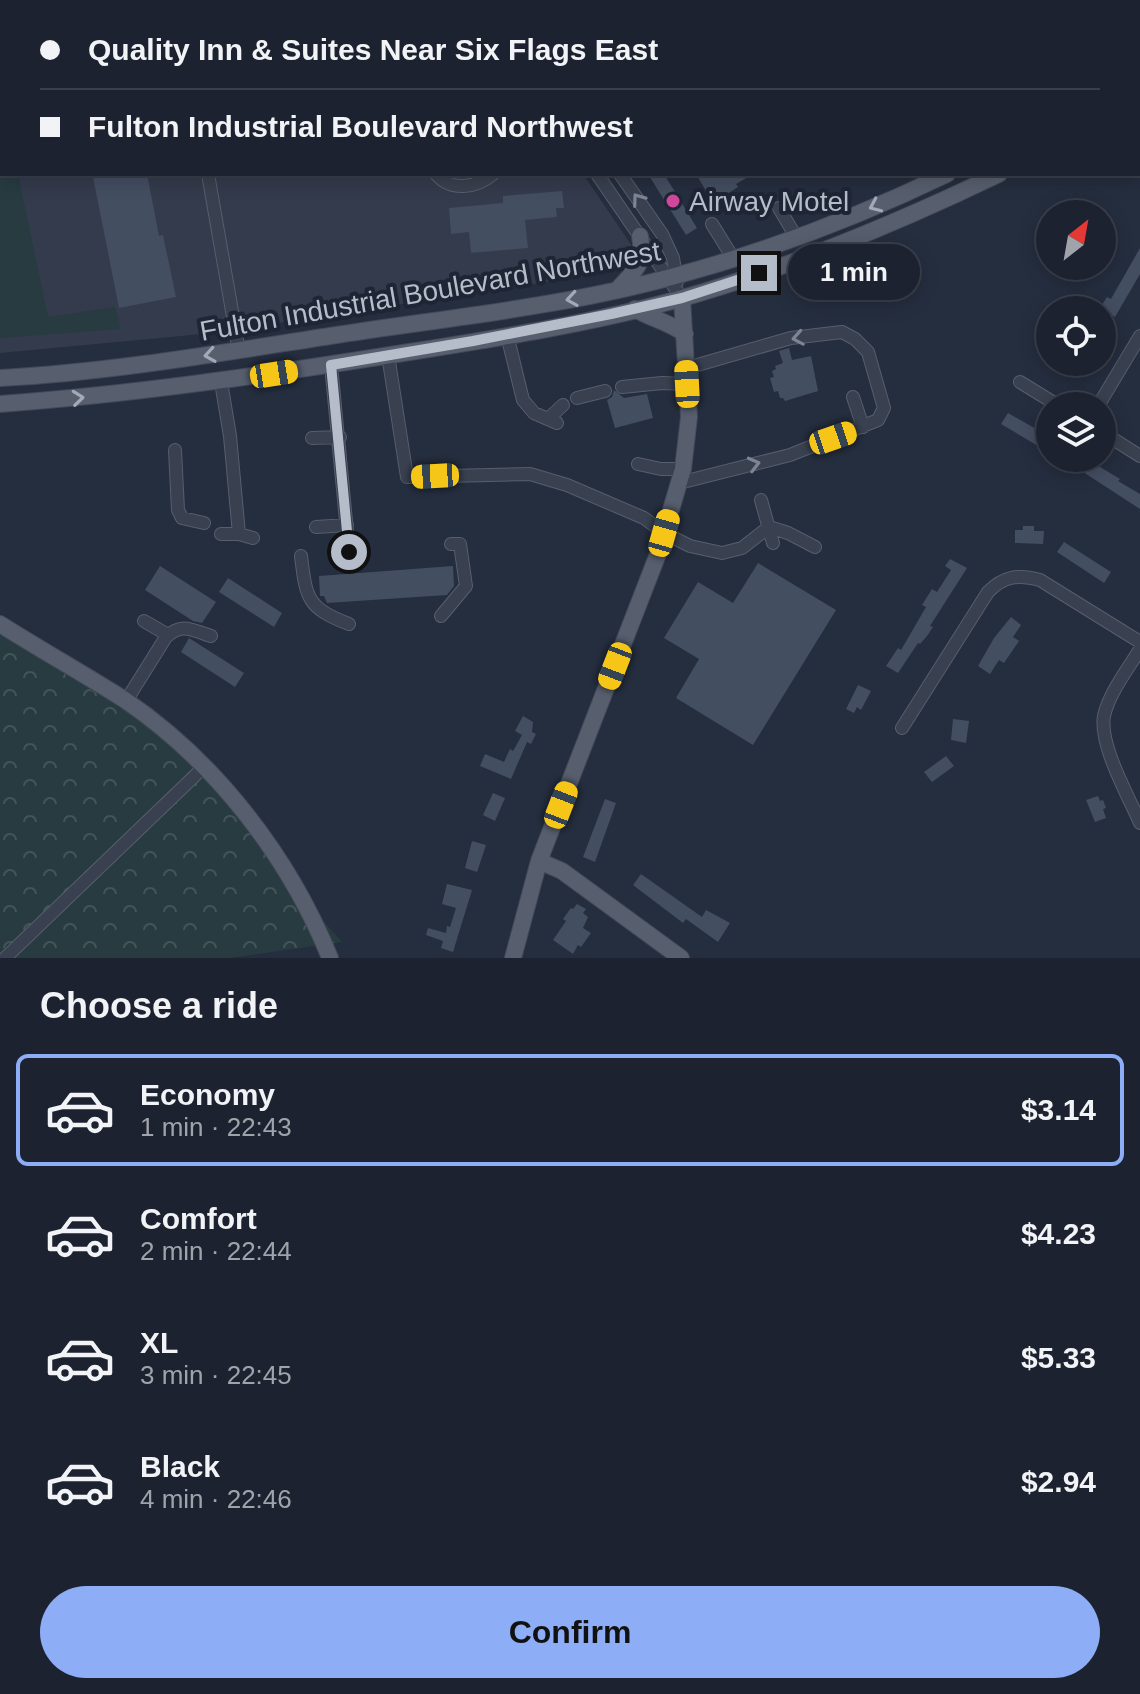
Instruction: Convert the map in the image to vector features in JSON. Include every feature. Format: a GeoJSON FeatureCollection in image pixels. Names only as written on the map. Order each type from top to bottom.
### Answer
{"type":"FeatureCollection","features":[{"type":"Feature","properties":{"kind":"main road","name":"Fulton Industrial Boulevard Northwest"},"geometry":{"type":"LineString","coordinates":[[0,378],[116,368],[239,351],[618,289],[671,277],[796,237],[942,176]]}},
{"type":"Feature","properties":{"kind":"main road","name":"Fulton Industrial Boulevard Northwest"},"geometry":{"type":"LineString","coordinates":[[0,404],[221,382],[507,335],[635,309],[682,298],[794,262],[866,235],[995,176]]}},
{"type":"Feature","properties":{"kind":"main road"},"geometry":{"type":"LineString","coordinates":[[618,289],[639,265],[643,255],[640,236]]}},
{"type":"Feature","properties":{"kind":"main road"},"geometry":{"type":"LineString","coordinates":[[513,958],[539,861],[664,533],[681,476],[688,443],[682,298]]}},
{"type":"Feature","properties":{"kind":"main road"},"geometry":{"type":"LineString","coordinates":[[635,309],[666,321],[685,334]]}},
{"type":"Feature","properties":{"kind":"main road"},"geometry":{"type":"LineString","coordinates":[[0,624],[126,701],[204,767],[268,844],[296,886],[330,958]]}},
{"type":"Feature","properties":{"kind":"main road"},"geometry":{"type":"LineString","coordinates":[[539,861],[562,871],[681,958]]}},
{"type":"Feature","properties":{"kind":"street"},"geometry":{"type":"LineString","coordinates":[[208,176],[239,351]]}},
{"type":"Feature","properties":{"kind":"street"},"geometry":{"type":"LineString","coordinates":[[439,176],[452,186],[471,186],[489,176]]}},
{"type":"Feature","properties":{"kind":"street"},"geometry":{"type":"LineString","coordinates":[[598,176],[671,277],[682,298]]}},
{"type":"Feature","properties":{"kind":"street"},"geometry":{"type":"LineString","coordinates":[[621,176],[662,234],[673,258],[671,277]]}},
{"type":"Feature","properties":{"kind":"street"},"geometry":{"type":"LineString","coordinates":[[779,208],[796,237]]}},
{"type":"Feature","properties":{"kind":"street"},"geometry":{"type":"LineString","coordinates":[[712,224],[733,258]]}},
{"type":"Feature","properties":{"kind":"street"},"geometry":{"type":"LineString","coordinates":[[622,387],[662,383],[687,376],[791,338],[842,332],[868,352],[884,408],[878,420],[790,455],[681,476],[638,464]]}},
{"type":"Feature","properties":{"kind":"street"},"geometry":{"type":"LineString","coordinates":[[507,335],[523,400],[534,413],[552,421],[563,405]]}},
{"type":"Feature","properties":{"kind":"street"},"geometry":{"type":"LineString","coordinates":[[1106,392],[1140,336]]}},
{"type":"Feature","properties":{"kind":"street"},"geometry":{"type":"LineString","coordinates":[[388,355],[407,477],[530,474],[567,485],[644,518],[664,533],[690,546],[722,553],[742,548],[769,527]]}},
{"type":"Feature","properties":{"kind":"street"},"geometry":{"type":"LineString","coordinates":[[331,365],[349,552]]}},
{"type":"Feature","properties":{"kind":"street"},"geometry":{"type":"LineString","coordinates":[[221,382],[230,436],[239,534]]}},
{"type":"Feature","properties":{"kind":"street"},"geometry":{"type":"LineString","coordinates":[[1020,382],[1036,392]]}},
{"type":"Feature","properties":{"kind":"street"},"geometry":{"type":"LineString","coordinates":[[577,398],[605,391]]}},
{"type":"Feature","properties":{"kind":"street"},"geometry":{"type":"LineString","coordinates":[[853,397],[863,427]]}},
{"type":"Feature","properties":{"kind":"street"},"geometry":{"type":"LineString","coordinates":[[312,438],[340,437]]}},
{"type":"Feature","properties":{"kind":"street"},"geometry":{"type":"LineString","coordinates":[[1116,441],[1140,456]]}},
{"type":"Feature","properties":{"kind":"street"},"geometry":{"type":"LineString","coordinates":[[175,450],[178,510],[182,518],[204,523]]}},
{"type":"Feature","properties":{"kind":"street"},"geometry":{"type":"LineString","coordinates":[[761,500],[773,543]]}},
{"type":"Feature","properties":{"kind":"street"},"geometry":{"type":"LineString","coordinates":[[316,527],[347,525]]}},
{"type":"Feature","properties":{"kind":"street"},"geometry":{"type":"LineString","coordinates":[[769,527],[815,547]]}},
{"type":"Feature","properties":{"kind":"street"},"geometry":{"type":"LineString","coordinates":[[221,534],[253,538]]}},
{"type":"Feature","properties":{"kind":"street"},"geometry":{"type":"LineString","coordinates":[[441,616],[466,586],[460,544],[451,544]]}},
{"type":"Feature","properties":{"kind":"street"},"geometry":{"type":"LineString","coordinates":[[301,556],[305,591],[318,610],[349,624]]}},
{"type":"Feature","properties":{"kind":"street"},"geometry":{"type":"LineString","coordinates":[[902,728],[988,592],[997,583],[1011,577],[1025,576],[1040,580],[1140,642]]}},
{"type":"Feature","properties":{"kind":"street"},"geometry":{"type":"LineString","coordinates":[[144,621],[168,635]]}},
{"type":"Feature","properties":{"kind":"street"},"geometry":{"type":"LineString","coordinates":[[126,701],[168,635],[175,629],[183,626],[211,636]]}},
{"type":"Feature","properties":{"kind":"street"},"geometry":{"type":"LineString","coordinates":[[1140,649],[1107,705],[1103,730],[1140,823]]}},
{"type":"Feature","properties":{"kind":"street"},"geometry":{"type":"LineString","coordinates":[[5,958],[204,767]]}},
{"type":"Feature","properties":{"kind":"shaded area"},"geometry":{"type":"Polygon","coordinates":[[[0,176],[584,176],[632,246],[612,272],[213,333],[0,353],[0,176]]]}},
{"type":"Feature","properties":{"kind":"green space"},"geometry":{"type":"Polygon","coordinates":[[[0,176],[18,176],[48,317],[115,307],[121,329],[0,338],[0,176]]]}},
{"type":"Feature","properties":{"kind":"green space"},"geometry":{"type":"Polygon","coordinates":[[[0,635],[138,718],[231,795],[302,897],[342,942],[230,958],[0,958],[0,635]]]}},
{"type":"Feature","properties":{"kind":"building"},"geometry":{"type":"Polygon","coordinates":[[[147,176],[159,236],[163,235],[176,297],[119,308],[93,177],[147,176]]]}},
{"type":"Feature","properties":{"kind":"building","name":"Airway Motel"},"geometry":{"type":"Polygon","coordinates":[[[649,176],[665,176],[697,228],[686,235],[649,176]]]}},
{"type":"Feature","properties":{"kind":"building"},"geometry":{"type":"Polygon","coordinates":[[[697,176],[750,176],[721,198],[719,195],[711,199],[697,176]]]}},
{"type":"Feature","properties":{"kind":"building"},"geometry":{"type":"Polygon","coordinates":[[[562,191],[564,208],[556,208],[557,217],[525,220],[528,248],[471,253],[469,232],[451,234],[449,208],[503,203],[503,196],[562,191]]]}},
{"type":"Feature","properties":{"kind":"building"},"geometry":{"type":"Polygon","coordinates":[[[1140,248],[1140,274],[1116,315],[1116,296],[1113,296],[1140,248]]]}},
{"type":"Feature","properties":{"kind":"building"},"geometry":{"type":"Polygon","coordinates":[[[789,348],[792,360],[811,356],[818,391],[785,401],[778,391],[774,392],[770,378],[774,377],[772,371],[776,369],[775,366],[783,363],[779,351],[789,348]]]}},
{"type":"Feature","properties":{"kind":"building"},"geometry":{"type":"Polygon","coordinates":[[[614,390],[624,398],[647,394],[653,418],[615,428],[607,400],[614,390]]]}},
{"type":"Feature","properties":{"kind":"building"},"geometry":{"type":"Polygon","coordinates":[[[1008,413],[1036,429],[1036,445],[1001,424],[1008,413]]]}},
{"type":"Feature","properties":{"kind":"building"},"geometry":{"type":"Polygon","coordinates":[[[1083,472],[1108,472],[1120,479],[1118,481],[1140,494],[1140,509],[1083,472]]]}},
{"type":"Feature","properties":{"kind":"building"},"geometry":{"type":"Polygon","coordinates":[[[1023,526],[1034,526],[1034,531],[1044,531],[1043,544],[1015,543],[1015,530],[1023,530],[1023,526]]]}},
{"type":"Feature","properties":{"kind":"building"},"geometry":{"type":"Polygon","coordinates":[[[1064,542],[1111,572],[1104,583],[1057,552],[1064,542]]]}},
{"type":"Feature","properties":{"kind":"building"},"geometry":{"type":"Polygon","coordinates":[[[950,559],[967,568],[930,626],[933,627],[898,673],[886,666],[898,648],[901,650],[926,607],[922,605],[932,589],[937,592],[951,570],[945,566],[950,559]]]}},
{"type":"Feature","properties":{"kind":"building"},"geometry":{"type":"Polygon","coordinates":[[[758,563],[836,610],[753,745],[676,698],[699,659],[664,638],[698,582],[733,603],[758,563]]]}},
{"type":"Feature","properties":{"kind":"building"},"geometry":{"type":"Polygon","coordinates":[[[160,566],[216,602],[202,623],[193,621],[145,590],[160,566]]]}},
{"type":"Feature","properties":{"kind":"building"},"geometry":{"type":"Polygon","coordinates":[[[453,566],[454,586],[447,595],[327,603],[324,596],[320,596],[319,576],[453,566]]]}},
{"type":"Feature","properties":{"kind":"building"},"geometry":{"type":"Polygon","coordinates":[[[228,578],[282,613],[274,627],[219,592],[228,578]]]}},
{"type":"Feature","properties":{"kind":"building"},"geometry":{"type":"Polygon","coordinates":[[[1011,617],[1021,625],[1013,637],[1019,641],[1004,663],[999,660],[990,674],[978,666],[1011,617]]]}},
{"type":"Feature","properties":{"kind":"building"},"geometry":{"type":"Polygon","coordinates":[[[189,638],[244,673],[235,687],[181,652],[189,638]]]}},
{"type":"Feature","properties":{"kind":"building"},"geometry":{"type":"Polygon","coordinates":[[[858,685],[871,691],[861,710],[857,707],[854,713],[846,709],[858,685]]]}},
{"type":"Feature","properties":{"kind":"building"},"geometry":{"type":"Polygon","coordinates":[[[523,716],[533,722],[532,732],[536,734],[531,744],[527,742],[511,779],[480,766],[485,754],[504,762],[522,735],[515,731],[523,716]]]}},
{"type":"Feature","properties":{"kind":"building"},"geometry":{"type":"Polygon","coordinates":[[[953,719],[969,721],[966,743],[951,740],[953,719]]]}},
{"type":"Feature","properties":{"kind":"building"},"geometry":{"type":"Polygon","coordinates":[[[946,756],[954,766],[932,782],[924,772],[946,756]]]}},
{"type":"Feature","properties":{"kind":"building"},"geometry":{"type":"Polygon","coordinates":[[[493,793],[505,798],[495,821],[483,815],[493,793]]]}},
{"type":"Feature","properties":{"kind":"building"},"geometry":{"type":"Polygon","coordinates":[[[1098,796],[1106,808],[1103,809],[1106,818],[1095,822],[1086,800],[1098,796]]]}},
{"type":"Feature","properties":{"kind":"building"},"geometry":{"type":"Polygon","coordinates":[[[605,799],[616,803],[595,862],[583,857],[605,799]]]}},
{"type":"Feature","properties":{"kind":"building"},"geometry":{"type":"Polygon","coordinates":[[[472,841],[486,845],[477,872],[465,868],[472,841]]]}},
{"type":"Feature","properties":{"kind":"building"},"geometry":{"type":"Polygon","coordinates":[[[641,874],[702,917],[706,910],[730,923],[718,942],[686,919],[683,923],[633,885],[641,874]]]}},
{"type":"Feature","properties":{"kind":"building"},"geometry":{"type":"Polygon","coordinates":[[[447,884],[472,890],[453,952],[441,948],[443,941],[426,935],[428,928],[446,933],[447,926],[450,927],[456,908],[442,904],[447,884]]]}},
{"type":"Feature","properties":{"kind":"building"},"geometry":{"type":"Polygon","coordinates":[[[577,904],[586,909],[583,913],[588,917],[583,928],[591,933],[573,954],[553,940],[566,921],[563,919],[577,904]]]}},
{"type":"Feature","properties":{"kind":"place","name":"Airway Motel"},"geometry":{"type":"Point","coordinates":[673,201]}},
{"type":"Feature","properties":{"kind":"route"},"geometry":{"type":"LineString","coordinates":[[349,552],[331,365],[611,314],[682,298],[759,273]]}}]}
